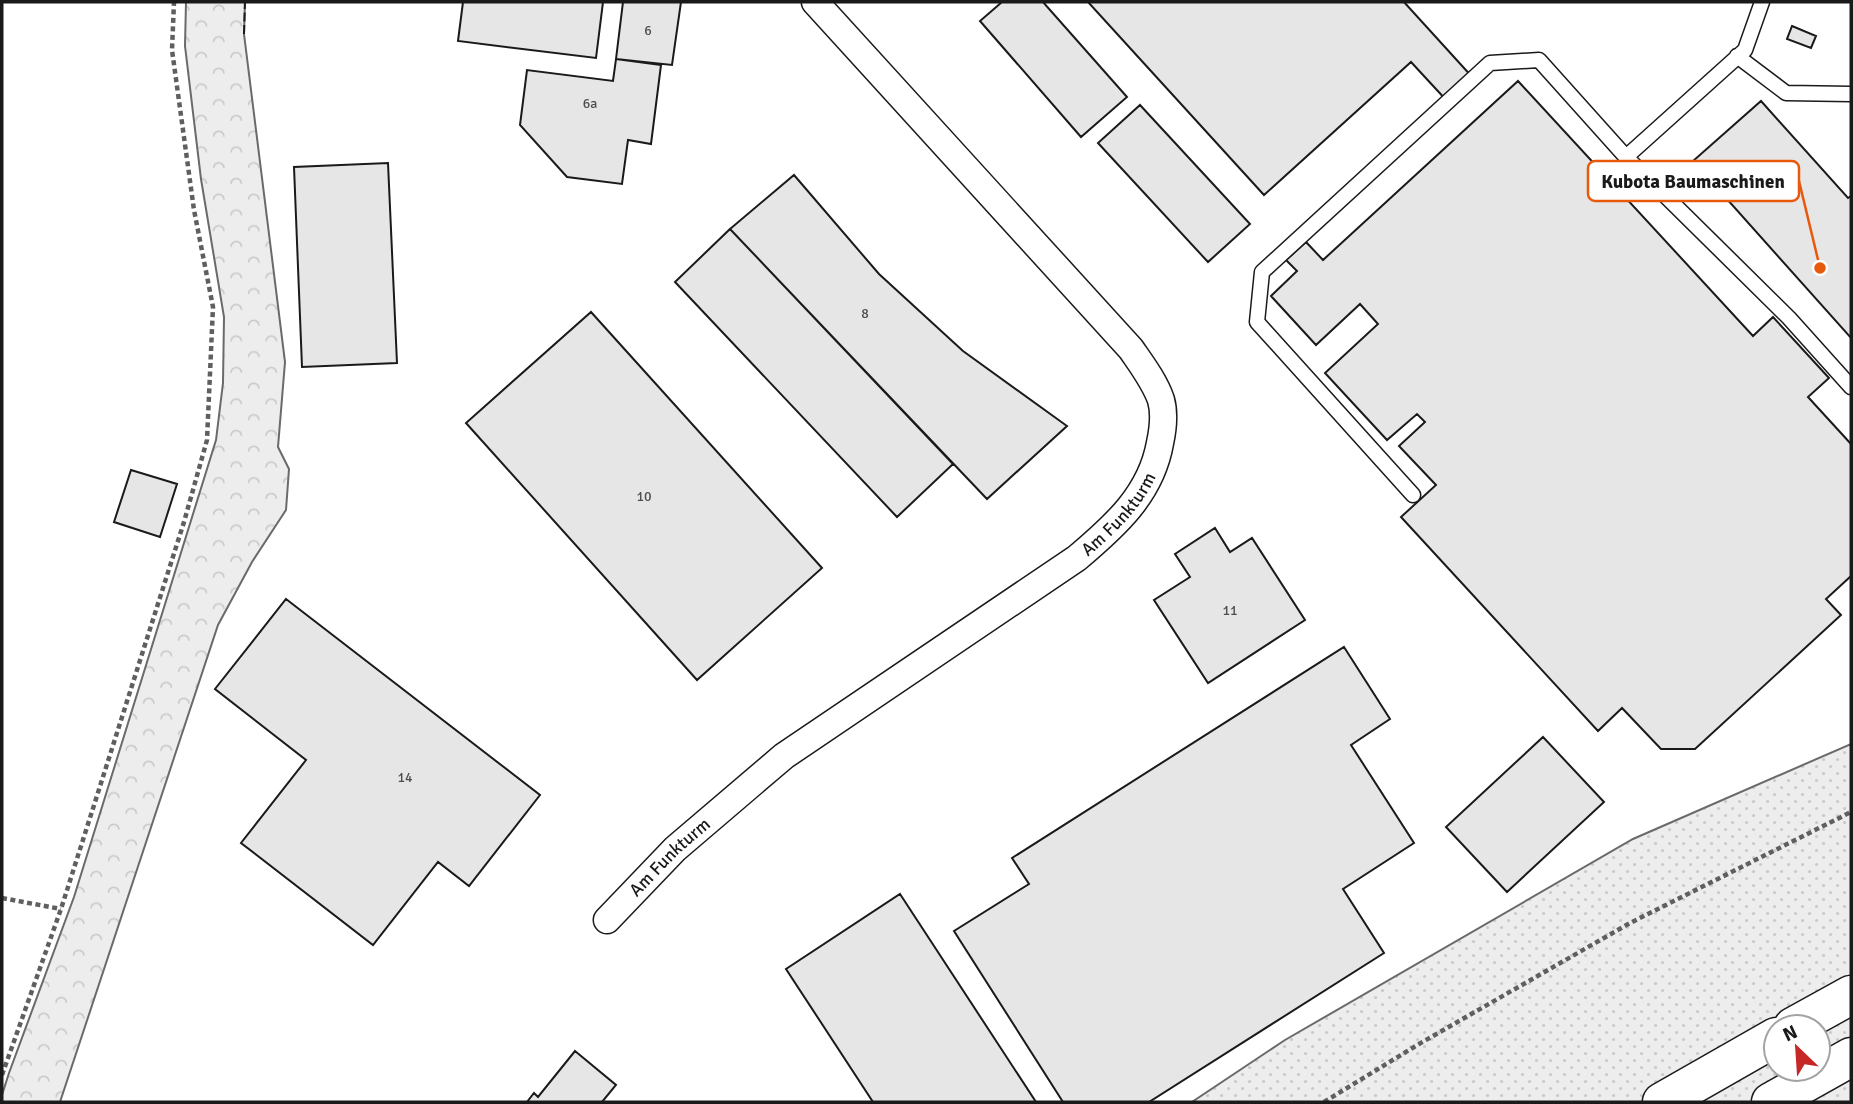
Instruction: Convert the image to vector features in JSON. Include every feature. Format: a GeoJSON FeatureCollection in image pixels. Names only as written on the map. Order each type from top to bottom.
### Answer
{"type":"FeatureCollection","features":[{"type":"Feature","properties":{"kind":"highway"},"geometry":{"type":"LineString","coordinates":[[1818,1013],[1851,995]]}},
{"type":"Feature","properties":{"kind":"highway"},"geometry":{"type":"LineString","coordinates":[[1662,1102],[1762,1045]]}},
{"type":"Feature","properties":{"kind":"highway"},"geometry":{"type":"LineString","coordinates":[[1771,1102],[1851,1057]]}},
{"type":"Feature","properties":{"kind":"street","name":"Am Funkturm"},"geometry":{"type":"LineString","coordinates":[[607,920],[675,849],[784,756],[1087,550],[1117,525],[1143,491],[1158,457],[1164,424],[1161,401],[1154,384],[1131,349],[815,2]]}},
{"type":"Feature","properties":{"kind":"lane"},"geometry":{"type":"LineString","coordinates":[[1626,157],[1745,50],[1762,2]]}},
{"type":"Feature","properties":{"kind":"lane"},"geometry":{"type":"LineString","coordinates":[[1737,56],[1786,93],[1851,94]]}},
{"type":"Feature","properties":{"kind":"lane"},"geometry":{"type":"LineString","coordinates":[[1413,495],[1257,321],[1262,272],[1490,63],[1539,60],[1626,157],[1789,318],[1851,387]]}},
{"type":"Feature","properties":{"kind":"path"},"geometry":{"type":"LineString","coordinates":[[2,1075],[61,909],[184,522],[207,440],[213,307],[194,210],[172,50],[173,2]]}},
{"type":"Feature","properties":{"kind":"path"},"geometry":{"type":"LineString","coordinates":[[1324,1102],[1630,923],[1851,812]]}},
{"type":"Feature","properties":{"kind":"path"},"geometry":{"type":"LineString","coordinates":[[2,898],[61,909]]}},
{"type":"Feature","properties":{"kind":"green space"},"geometry":{"type":"Polygon","coordinates":[[[186,2],[245,2],[244,34],[285,362],[278,447],[289,469],[286,510],[252,562],[218,625],[60,1102],[2,1102],[9,1073],[74,897],[216,440],[223,383],[224,317],[201,179],[185,46],[186,2]]]}},
{"type":"Feature","properties":{"kind":"green space"},"geometry":{"type":"Polygon","coordinates":[[[1851,744],[1851,1102],[1192,1102],[1285,1040],[1633,839],[1851,744]]]}},
{"type":"Feature","properties":{"kind":"building"},"geometry":{"type":"Polygon","coordinates":[[[463,2],[603,2],[596,58],[458,41],[463,2]]]}},
{"type":"Feature","properties":{"kind":"building"},"geometry":{"type":"Polygon","coordinates":[[[623,2],[681,2],[672,65],[616,59],[623,2]]]}},
{"type":"Feature","properties":{"kind":"building"},"geometry":{"type":"Polygon","coordinates":[[[1002,2],[1043,2],[1127,97],[1081,137],[980,21],[1002,2]]]}},
{"type":"Feature","properties":{"kind":"building"},"geometry":{"type":"Polygon","coordinates":[[[1088,2],[1404,2],[1474,79],[1448,102],[1411,62],[1264,195],[1088,2]]]}},
{"type":"Feature","properties":{"kind":"building"},"geometry":{"type":"Polygon","coordinates":[[[1792,26],[1816,36],[1811,48],[1787,39],[1792,26]]]}},
{"type":"Feature","properties":{"kind":"building"},"geometry":{"type":"Polygon","coordinates":[[[616,59],[661,65],[651,144],[628,140],[622,184],[567,177],[520,125],[527,70],[613,81],[616,59]]]}},
{"type":"Feature","properties":{"kind":"building"},"geometry":{"type":"Polygon","coordinates":[[[1518,81],[1753,336],[1773,317],[1829,378],[1808,397],[1851,444],[1851,576],[1826,599],[1841,615],[1695,749],[1661,749],[1622,708],[1598,731],[1401,517],[1436,485],[1399,446],[1425,422],[1417,414],[1387,440],[1325,373],[1378,324],[1360,304],[1316,345],[1271,296],[1297,271],[1286,260],[1306,242],[1323,260],[1518,81]]]}},
{"type":"Feature","properties":{"kind":"building"},"geometry":{"type":"Polygon","coordinates":[[[1761,101],[1848,198],[1851,196],[1851,338],[1693,161],[1761,101]]]}},
{"type":"Feature","properties":{"kind":"building"},"geometry":{"type":"Polygon","coordinates":[[[1140,105],[1250,224],[1208,262],[1098,143],[1140,105]]]}},
{"type":"Feature","properties":{"kind":"building"},"geometry":{"type":"Polygon","coordinates":[[[388,163],[397,363],[302,367],[294,167],[388,163]]]}},
{"type":"Feature","properties":{"kind":"building"},"geometry":{"type":"Polygon","coordinates":[[[794,175],[879,274],[963,351],[1067,426],[987,499],[730,229],[794,175]]]}},
{"type":"Feature","properties":{"kind":"building"},"geometry":{"type":"Polygon","coordinates":[[[730,229],[953,464],[897,517],[675,282],[730,229]]]}},
{"type":"Feature","properties":{"kind":"building"},"geometry":{"type":"Polygon","coordinates":[[[591,312],[822,568],[697,680],[466,423],[591,312]]]}},
{"type":"Feature","properties":{"kind":"building"},"geometry":{"type":"Polygon","coordinates":[[[131,470],[177,484],[160,537],[114,522],[131,470]]]}},
{"type":"Feature","properties":{"kind":"building"},"geometry":{"type":"Polygon","coordinates":[[[1215,528],[1230,552],[1252,538],[1305,620],[1208,683],[1154,600],[1190,577],[1175,554],[1215,528]]]}},
{"type":"Feature","properties":{"kind":"building"},"geometry":{"type":"Polygon","coordinates":[[[286,599],[540,795],[469,886],[438,862],[373,945],[241,843],[306,760],[215,689],[286,599]]]}},
{"type":"Feature","properties":{"kind":"building"},"geometry":{"type":"Polygon","coordinates":[[[1344,647],[1390,719],[1351,745],[1414,843],[1343,889],[1384,953],[1149,1102],[1063,1102],[954,931],[1029,884],[1012,858],[1344,647]]]}},
{"type":"Feature","properties":{"kind":"building"},"geometry":{"type":"Polygon","coordinates":[[[1543,737],[1604,802],[1507,892],[1446,827],[1543,737]]]}},
{"type":"Feature","properties":{"kind":"building"},"geometry":{"type":"Polygon","coordinates":[[[900,894],[1036,1102],[873,1102],[786,969],[900,894]]]}},
{"type":"Feature","properties":{"kind":"building"},"geometry":{"type":"Polygon","coordinates":[[[575,1051],[616,1085],[602,1102],[527,1102],[534,1093],[538,1097],[575,1051]]]}},
{"type":"Feature","properties":{"kind":"fence"},"geometry":{"type":"LineString","coordinates":[[244,34],[245,2]]}},
{"type":"Feature","properties":{"kind":"place","name":"Kubota Baumaschinen"},"geometry":{"type":"Point","coordinates":[1820,268]}}]}
